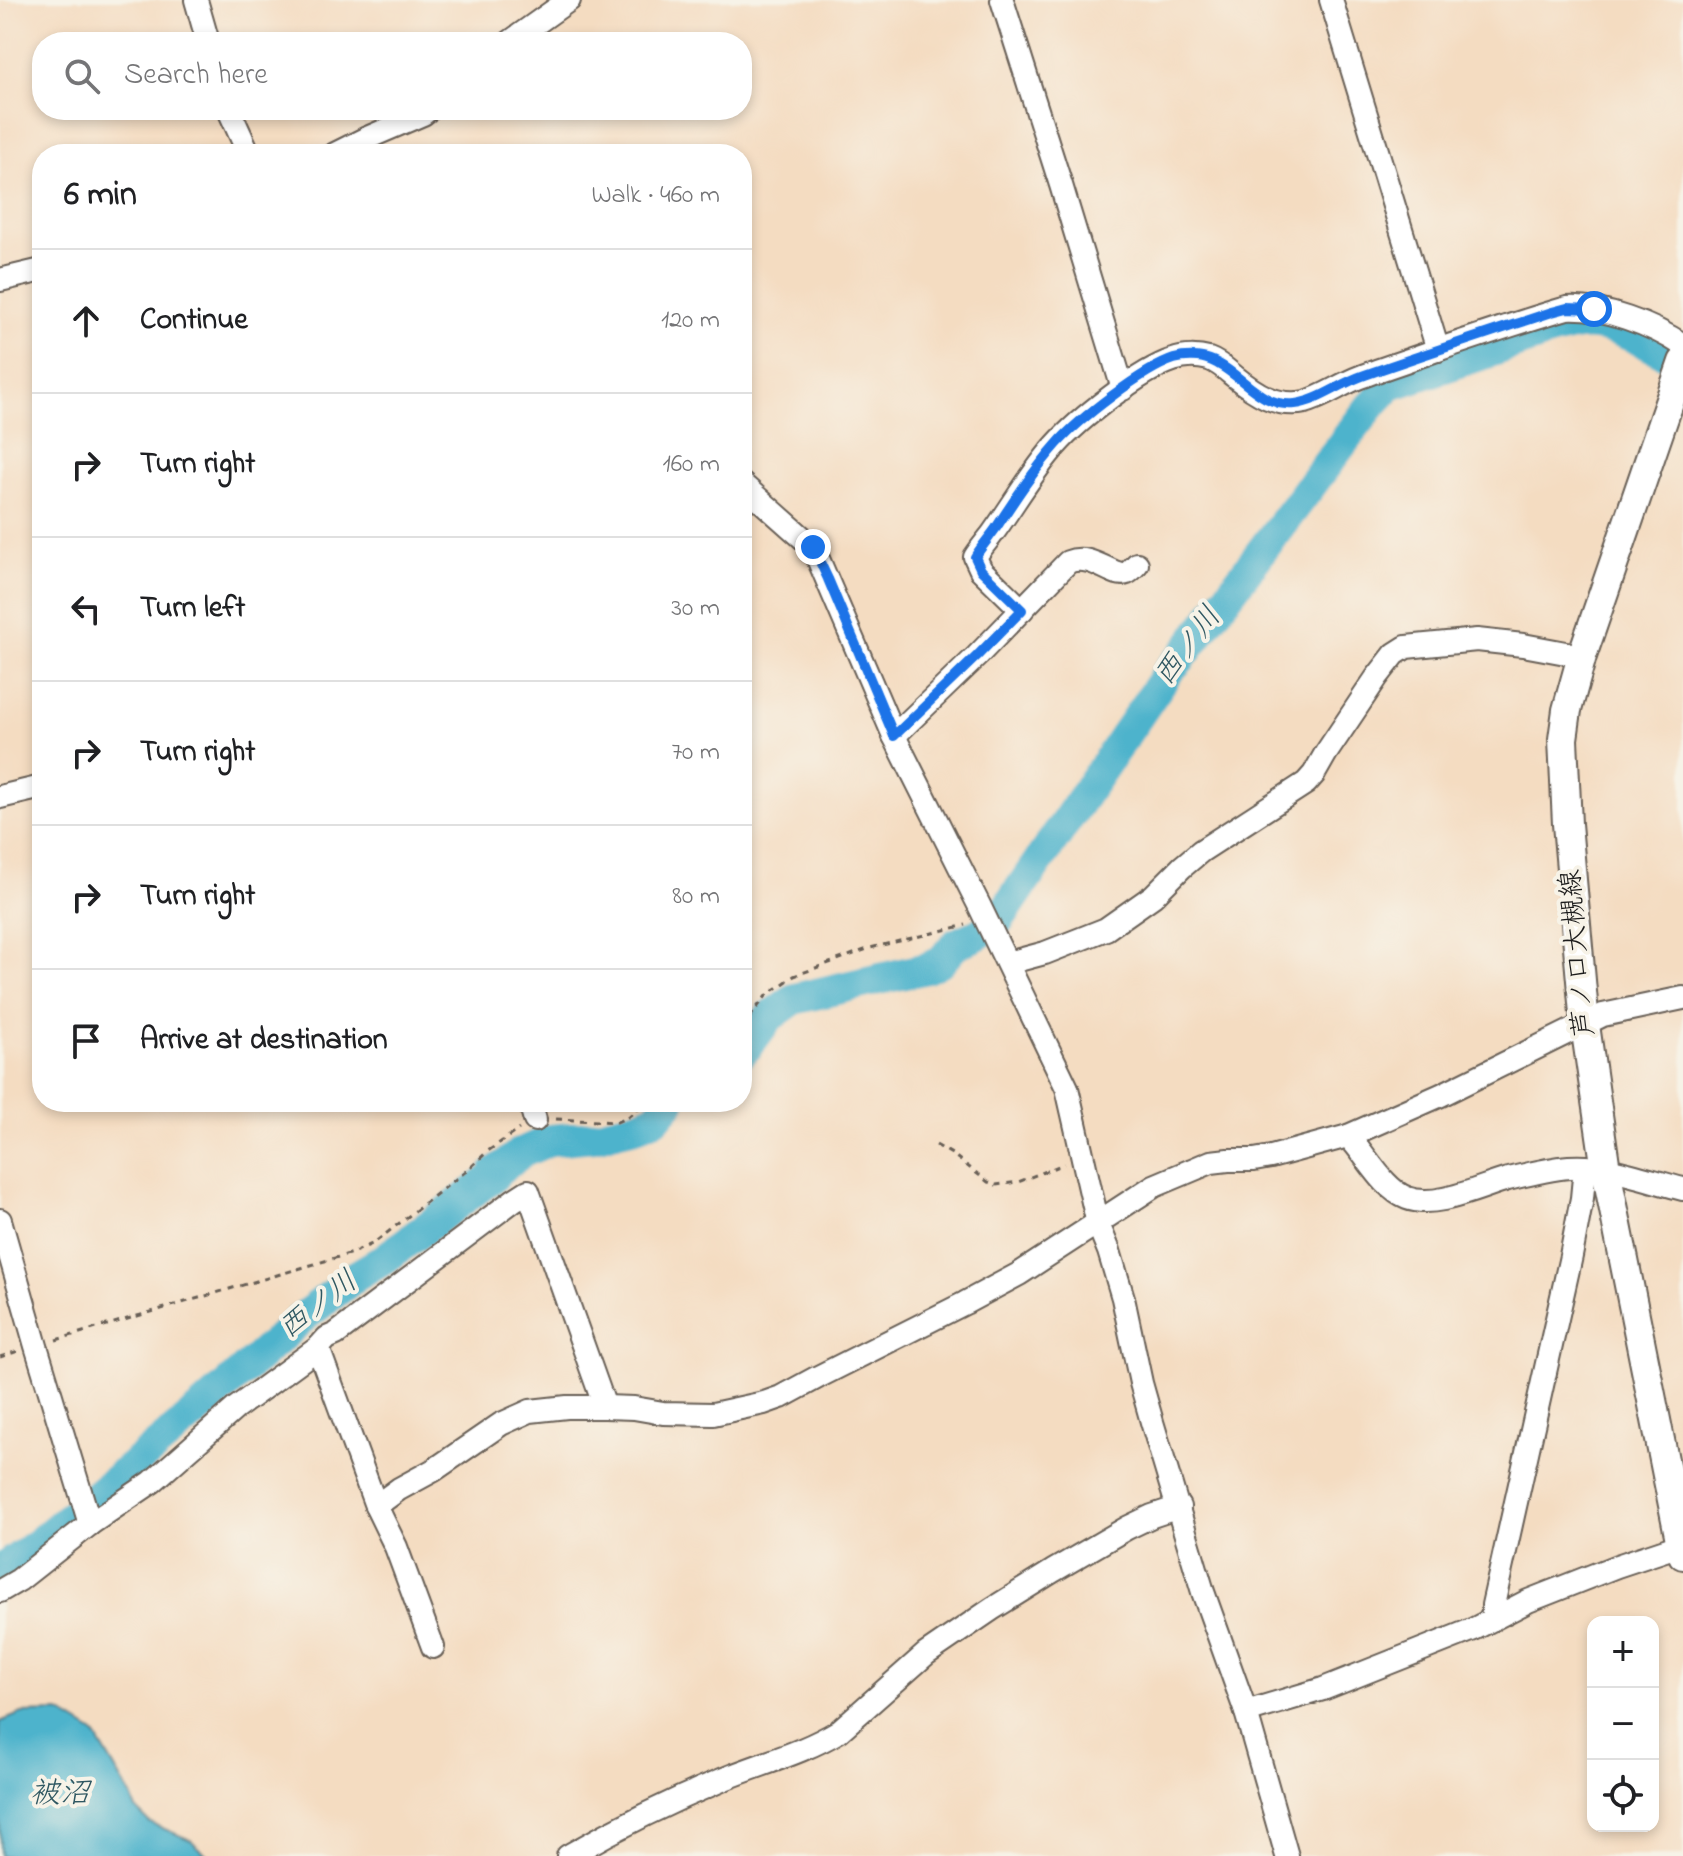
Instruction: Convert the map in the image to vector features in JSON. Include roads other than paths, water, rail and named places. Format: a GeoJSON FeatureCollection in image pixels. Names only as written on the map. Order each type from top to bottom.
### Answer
{"type":"FeatureCollection","features":[{"type":"Feature","properties":{"kind":"main road","name":"芦ノ口大槻線"},"geometry":{"type":"LineString","coordinates":[[1682,1548],[1595,1168],[1563,739],[1567,710],[1582,656],[1683,362]]}},
{"type":"Feature","properties":{"kind":"street"},"geometry":{"type":"LineString","coordinates":[[196,0],[205,32]]}},
{"type":"Feature","properties":{"kind":"street"},"geometry":{"type":"LineString","coordinates":[[524,32],[569,0]]}},
{"type":"Feature","properties":{"kind":"street"},"geometry":{"type":"LineString","coordinates":[[1002,0],[1123,389]]}},
{"type":"Feature","properties":{"kind":"street"},"geometry":{"type":"LineString","coordinates":[[1331,0],[1438,350]]}},
{"type":"Feature","properties":{"kind":"street"},"geometry":{"type":"LineString","coordinates":[[234,120],[244,144]]}},
{"type":"Feature","properties":{"kind":"street"},"geometry":{"type":"LineString","coordinates":[[355,144],[409,120]]}},
{"type":"Feature","properties":{"kind":"street"},"geometry":{"type":"LineString","coordinates":[[0,280],[32,272]]}},
{"type":"Feature","properties":{"kind":"street"},"geometry":{"type":"LineString","coordinates":[[1022,610],[981,570],[975,557],[1057,443],[1123,389],[1154,368],[1175,359],[1209,359],[1276,403],[1291,404],[1308,401],[1357,378],[1567,308],[1604,311],[1665,333],[1683,345]]}},
{"type":"Feature","properties":{"kind":"street"},"geometry":{"type":"LineString","coordinates":[[752,493],[813,547],[894,736],[1067,1088],[1098,1224],[1123,1298],[1141,1383],[1203,1592],[1246,1712],[1287,1856]]}},
{"type":"Feature","properties":{"kind":"street"},"geometry":{"type":"LineString","coordinates":[[894,736],[1063,566],[1076,558],[1086,559],[1119,574],[1126,573],[1137,564]]}},
{"type":"Feature","properties":{"kind":"street"},"geometry":{"type":"LineString","coordinates":[[1008,963],[1045,953],[1106,929],[1153,896],[1201,851],[1306,783],[1377,677],[1395,654],[1406,647],[1477,640],[1582,656]]}},
{"type":"Feature","properties":{"kind":"street"},"geometry":{"type":"LineString","coordinates":[[0,797],[32,789]]}},
{"type":"Feature","properties":{"kind":"street"},"geometry":{"type":"LineString","coordinates":[[376,1506],[501,1424],[530,1411],[605,1407],[713,1414],[781,1397],[1006,1281],[1154,1186],[1211,1162],[1271,1157],[1348,1136],[1441,1095],[1603,1015],[1683,998]]}},
{"type":"Feature","properties":{"kind":"street"},"geometry":{"type":"LineString","coordinates":[[1348,1136],[1391,1188],[1409,1199],[1443,1199],[1550,1169],[1595,1168],[1683,1189]]}},
{"type":"Feature","properties":{"kind":"street"},"geometry":{"type":"LineString","coordinates":[[1493,1619],[1493,1605],[1582,1198],[1595,1168]]}},
{"type":"Feature","properties":{"kind":"street"},"geometry":{"type":"LineString","coordinates":[[0,1591],[152,1482],[236,1408],[528,1191],[605,1407]]}},
{"type":"Feature","properties":{"kind":"street"},"geometry":{"type":"LineString","coordinates":[[0,1220],[90,1524]]}},
{"type":"Feature","properties":{"kind":"street"},"geometry":{"type":"LineString","coordinates":[[318,1348],[376,1506],[396,1547],[433,1647]]}},
{"type":"Feature","properties":{"kind":"street"},"geometry":{"type":"LineString","coordinates":[[568,1856],[673,1801],[826,1739],[926,1654],[992,1609],[1127,1528],[1179,1507]]}},
{"type":"Feature","properties":{"kind":"street"},"geometry":{"type":"LineString","coordinates":[[1246,1712],[1323,1689],[1425,1650],[1528,1601],[1617,1566],[1682,1548]]}},
{"type":"Feature","properties":{"kind":"water","name":"被沼"},"geometry":{"type":"Polygon","coordinates":[[[60,1712],[94,1733],[136,1809],[150,1823],[191,1840],[208,1856],[0,1856],[0,1722],[22,1713],[60,1712]]]}},
{"type":"Feature","properties":{"kind":"waterway","name":"西ノ川"},"geometry":{"type":"LineString","coordinates":[[752,1040],[769,1017],[794,999],[927,968],[942,960],[956,944],[998,921],[1170,669],[1370,407],[1391,385],[1578,325],[1617,330],[1676,358]]}},
{"type":"Feature","properties":{"kind":"waterway","name":"西ノ川"},"geometry":{"type":"LineString","coordinates":[[0,1571],[204,1406],[302,1318],[356,1276],[383,1260],[521,1153],[550,1140],[594,1136],[636,1126],[656,1118],[661,1112]]}}]}
